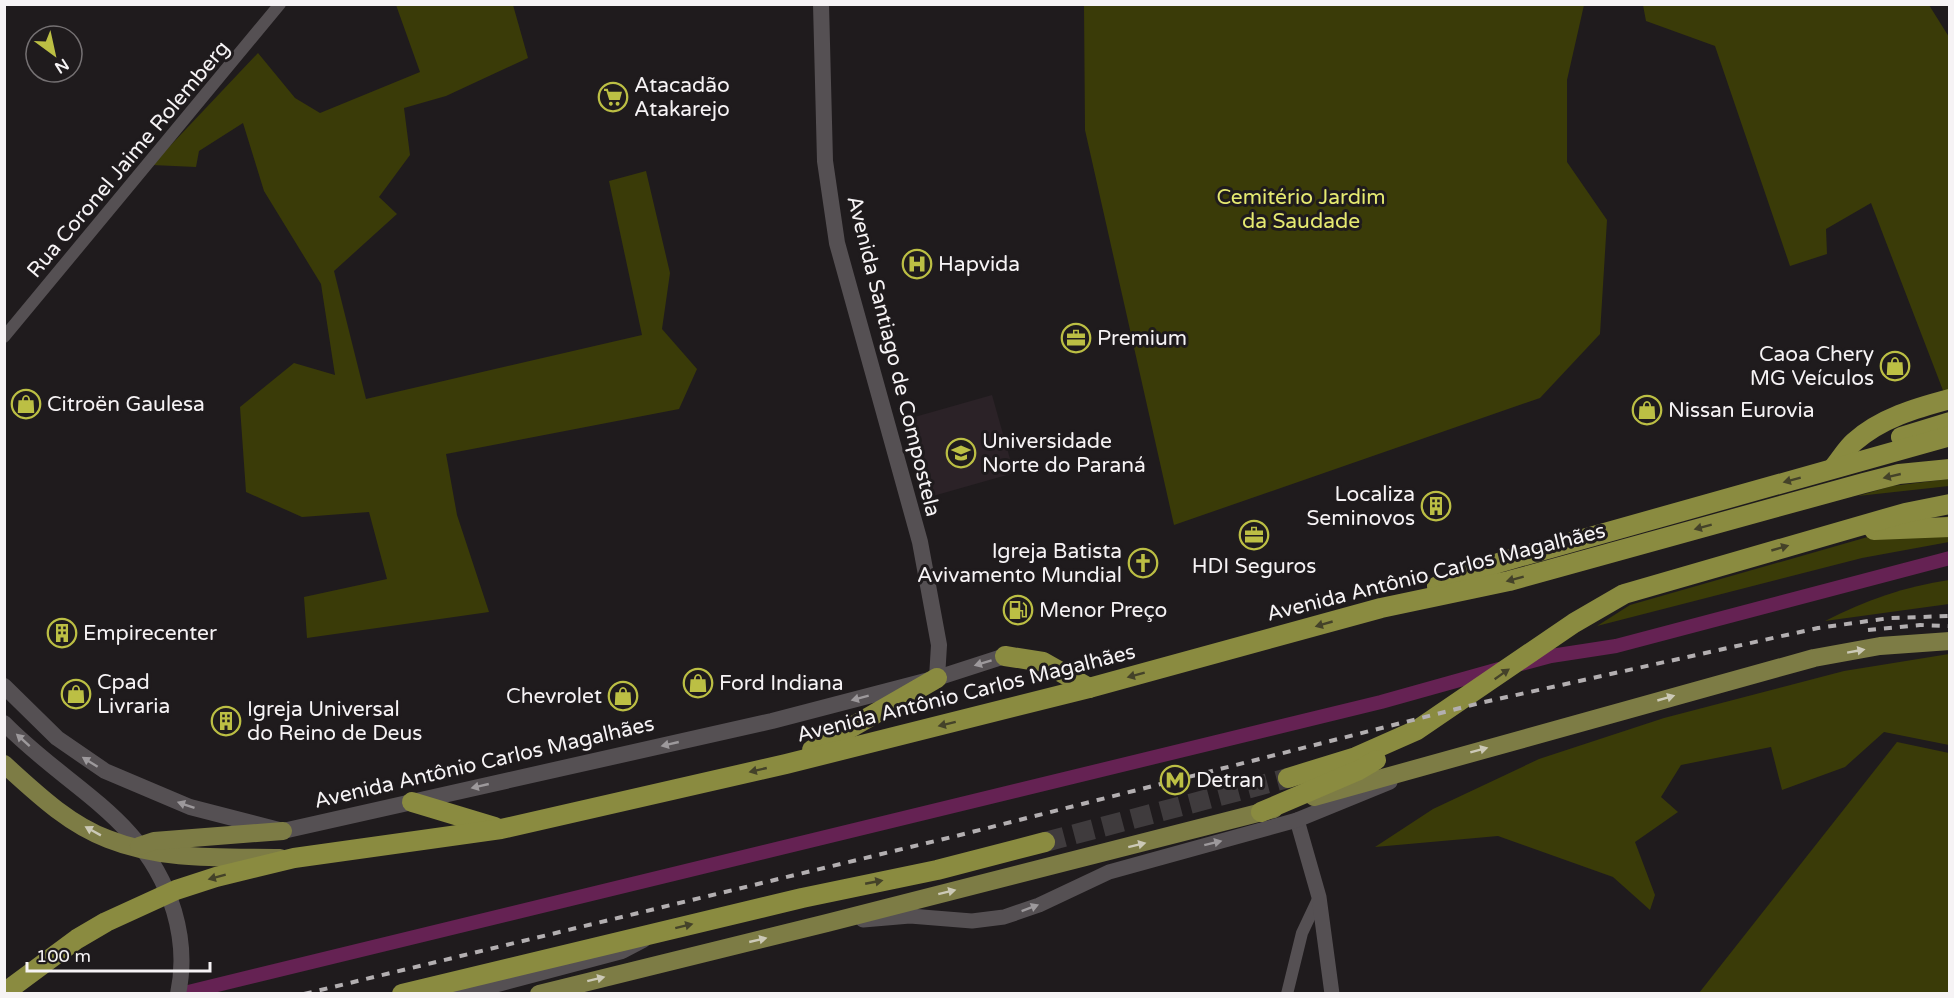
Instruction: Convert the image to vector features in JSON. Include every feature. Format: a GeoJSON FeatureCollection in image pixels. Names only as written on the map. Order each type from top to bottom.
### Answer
{"type":"FeatureCollection","features":[{"type":"Feature","properties":{"kind":"highway"},"geometry":{"type":"LineString","coordinates":[[1844,465],[1854,442],[1891,418],[1917,407],[1950,399]]}},
{"type":"Feature","properties":{"kind":"highway"},"geometry":{"type":"LineString","coordinates":[[1844,465],[1906,435],[1950,422]]}},
{"type":"Feature","properties":{"kind":"highway"},"geometry":{"type":"LineString","coordinates":[[1380,608],[1501,562],[1950,436]]}},
{"type":"Feature","properties":{"kind":"highway"},"geometry":{"type":"LineString","coordinates":[[1844,465],[1950,448]]}},
{"type":"Feature","properties":{"kind":"highway","name":"Avenida Antônio Carlos Magalhães"},"geometry":{"type":"LineString","coordinates":[[294,858],[501,829],[786,764],[1089,688],[1380,608],[1509,581],[1899,474],[1950,469]]}},
{"type":"Feature","properties":{"kind":"highway"},"geometry":{"type":"LineString","coordinates":[[1261,812],[1359,770],[1574,623],[1624,594],[1905,513],[1950,504]]}},
{"type":"Feature","properties":{"kind":"highway"},"geometry":{"type":"LineString","coordinates":[[1840,531],[1950,526]]}},
{"type":"Feature","properties":{"kind":"highway"},"geometry":{"type":"LineString","coordinates":[[1005,656],[1043,662],[1089,688]]}},
{"type":"Feature","properties":{"kind":"highway"},"geometry":{"type":"LineString","coordinates":[[786,764],[937,678]]}},
{"type":"Feature","properties":{"kind":"highway"},"geometry":{"type":"LineString","coordinates":[[1288,778],[1364,754],[1417,730]]}},
{"type":"Feature","properties":{"kind":"highway"},"geometry":{"type":"LineString","coordinates":[[412,802],[501,829]]}},
{"type":"Feature","properties":{"kind":"highway"},"geometry":{"type":"LineString","coordinates":[[402,993],[802,898],[937,870],[1045,842]]}},
{"type":"Feature","properties":{"kind":"highway"},"geometry":{"type":"LineString","coordinates":[[4,993],[77,939],[136,907],[216,877],[294,858]]}},
{"type":"Feature","properties":{"kind":"main road","name":"Avenida Santiago de Compostela"},"geometry":{"type":"LineString","coordinates":[[821,4],[825,161],[837,243],[920,542],[939,645],[937,678]]}},
{"type":"Feature","properties":{"kind":"main road"},"geometry":{"type":"LineString","coordinates":[[539,993],[827,923],[1261,812],[1814,658],[1880,646],[1950,641]]}},
{"type":"Feature","properties":{"kind":"main road","name":"Avenida Santiago de Compostela"},"geometry":{"type":"LineString","coordinates":[[939,645],[951,663],[960,670]]}},
{"type":"Feature","properties":{"kind":"main road","name":"Avenida Antônio Carlos Magalhães"},"geometry":{"type":"LineString","coordinates":[[4,686],[57,738],[105,771],[190,807],[284,831],[772,721],[937,678],[1005,656]]}},
{"type":"Feature","properties":{"kind":"main road"},"geometry":{"type":"LineString","coordinates":[[4,723],[124,825],[138,840],[169,893],[181,937],[178,993]]}},
{"type":"Feature","properties":{"kind":"main road","name":"Avenida Antônio Carlos Magalhães"},"geometry":{"type":"LineString","coordinates":[[4,764],[42,798],[71,819],[106,839],[133,848],[181,856],[294,858]]}},
{"type":"Feature","properties":{"kind":"main road"},"geometry":{"type":"LineString","coordinates":[[133,848],[154,842],[284,831]]}},
{"type":"Feature","properties":{"kind":"main road"},"geometry":{"type":"LineString","coordinates":[[460,993],[622,951],[655,933]]}},
{"type":"Feature","properties":{"kind":"main road"},"geometry":{"type":"LineString","coordinates":[[622,951],[652,965]]}},
{"type":"Feature","properties":{"kind":"street","name":"Rua Coronel Jaime Rolemberg"},"geometry":{"type":"LineString","coordinates":[[4,337],[280,4]]}},
{"type":"Feature","properties":{"kind":"street"},"geometry":{"type":"LineString","coordinates":[[827,923],[910,916],[972,921],[1004,917],[1039,905],[1109,872],[1297,820],[1443,760]]}},
{"type":"Feature","properties":{"kind":"street"},"geometry":{"type":"LineString","coordinates":[[1297,820],[1319,897],[1332,993]]}},
{"type":"Feature","properties":{"kind":"street"},"geometry":{"type":"LineString","coordinates":[[1287,993],[1302,933],[1319,897]]}},
{"type":"Feature","properties":{"kind":"shaded area","name":"Universidade Norte do Paraná"},"geometry":{"type":"Polygon","coordinates":[[[992,395],[1014,473],[926,498],[904,420],[992,395]]]}},
{"type":"Feature","properties":{"kind":"green space"},"geometry":{"type":"Polygon","coordinates":[[[396,5],[513,5],[528,58],[446,96],[404,108],[410,155],[379,197],[397,214],[334,271],[366,399],[642,335],[609,181],[646,171],[670,273],[662,329],[697,369],[679,409],[446,454],[457,515],[489,612],[307,638],[304,597],[387,579],[369,512],[302,517],[246,492],[240,407],[294,363],[335,375],[321,284],[264,191],[243,123],[199,151],[196,167],[152,165],[258,53],[295,98],[320,113],[420,72],[396,5]]]}},
{"type":"Feature","properties":{"kind":"green space","name":"Cemitério Jardim da Saudade"},"geometry":{"type":"Polygon","coordinates":[[[1084,5],[1584,5],[1567,80],[1567,162],[1607,220],[1600,334],[1540,398],[1174,525],[1085,130],[1084,5]]]}},
{"type":"Feature","properties":{"kind":"green space"},"geometry":{"type":"Polygon","coordinates":[[[1643,5],[1929,5],[1949,37],[1949,391],[1944,393],[1871,203],[1826,229],[1827,254],[1790,266],[1715,46],[1646,21],[1643,5]]]}},
{"type":"Feature","properties":{"kind":"green space"},"geometry":{"type":"Polygon","coordinates":[[[1949,479],[1949,486],[1858,496],[1892,486],[1949,479]]]}},
{"type":"Feature","properties":{"kind":"green space"},"geometry":{"type":"Polygon","coordinates":[[[1949,516],[1949,542],[1862,558],[1597,626],[1630,605],[1892,530],[1949,516]]]}},
{"type":"Feature","properties":{"kind":"green space"},"geometry":{"type":"Polygon","coordinates":[[[1949,580],[1949,604],[1825,621],[1886,595],[1949,580]]]}},
{"type":"Feature","properties":{"kind":"green space"},"geometry":{"type":"Polygon","coordinates":[[[1949,654],[1949,745],[1884,732],[1845,767],[1782,790],[1771,747],[1681,765],[1661,797],[1678,812],[1635,842],[1655,895],[1650,910],[1613,877],[1498,836],[1375,847],[1433,809],[1539,759],[1664,718],[1844,671],[1949,654]]]}},
{"type":"Feature","properties":{"kind":"green space"},"geometry":{"type":"Polygon","coordinates":[[[1897,742],[1949,753],[1949,993],[1699,993],[1897,742]]]}},
{"type":"Feature","properties":{"kind":"waterway"},"geometry":{"type":"LineString","coordinates":[[1521,664],[1551,656],[1616,646],[1950,558]]}},
{"type":"Feature","properties":{"kind":"waterway"},"geometry":{"type":"LineString","coordinates":[[180,994],[1381,702],[1499,669]]}},
{"type":"Feature","properties":{"kind":"tunnel"},"geometry":{"type":"LineString","coordinates":[[1045,842],[1288,778]]}},
{"type":"Feature","properties":{"kind":"railway"},"geometry":{"type":"LineString","coordinates":[[304,994],[960,835],[1480,703],[1818,628],[1890,618],[1950,616]]}},
{"type":"Feature","properties":{"kind":"railway"},"geometry":{"type":"LineString","coordinates":[[1868,630],[1920,625],[1950,626]]}},
{"type":"Feature","properties":{"kind":"place","name":"Atacadão Atakarejo"},"geometry":{"type":"Point","coordinates":[613,97]}},
{"type":"Feature","properties":{"kind":"place","name":"Hapvida"},"geometry":{"type":"Point","coordinates":[917,264]}},
{"type":"Feature","properties":{"kind":"place","name":"Premium"},"geometry":{"type":"Point","coordinates":[1076,338]}},
{"type":"Feature","properties":{"kind":"place","name":"Caoa Chery MG Veículos"},"geometry":{"type":"Point","coordinates":[1895,366]}},
{"type":"Feature","properties":{"kind":"place","name":"Citroën Gaulesa"},"geometry":{"type":"Point","coordinates":[26,404]}},
{"type":"Feature","properties":{"kind":"place","name":"Nissan Eurovia"},"geometry":{"type":"Point","coordinates":[1647,410]}},
{"type":"Feature","properties":{"kind":"place","name":"Universidade Norte do Paraná"},"geometry":{"type":"Point","coordinates":[961,453]}},
{"type":"Feature","properties":{"kind":"place","name":"Localiza Seminovos"},"geometry":{"type":"Point","coordinates":[1436,506]}},
{"type":"Feature","properties":{"kind":"place","name":"HDI Seguros"},"geometry":{"type":"Point","coordinates":[1254,535]}},
{"type":"Feature","properties":{"kind":"place","name":"Igreja Batista Avivamento Mundial"},"geometry":{"type":"Point","coordinates":[1143,563]}},
{"type":"Feature","properties":{"kind":"place","name":"Menor Preço"},"geometry":{"type":"Point","coordinates":[1018,610]}},
{"type":"Feature","properties":{"kind":"place","name":"Empirecenter"},"geometry":{"type":"Point","coordinates":[62,633]}},
{"type":"Feature","properties":{"kind":"place","name":"Ford Indiana"},"geometry":{"type":"Point","coordinates":[698,683]}},
{"type":"Feature","properties":{"kind":"place","name":"Cpad Livraria"},"geometry":{"type":"Point","coordinates":[76,694]}},
{"type":"Feature","properties":{"kind":"place","name":"Chevrolet"},"geometry":{"type":"Point","coordinates":[623,696]}},
{"type":"Feature","properties":{"kind":"place","name":"Igreja Universal do Reino de Deus"},"geometry":{"type":"Point","coordinates":[226,721]}},
{"type":"Feature","properties":{"kind":"place","name":"Detran"},"geometry":{"type":"Point","coordinates":[1175,780]}}]}
